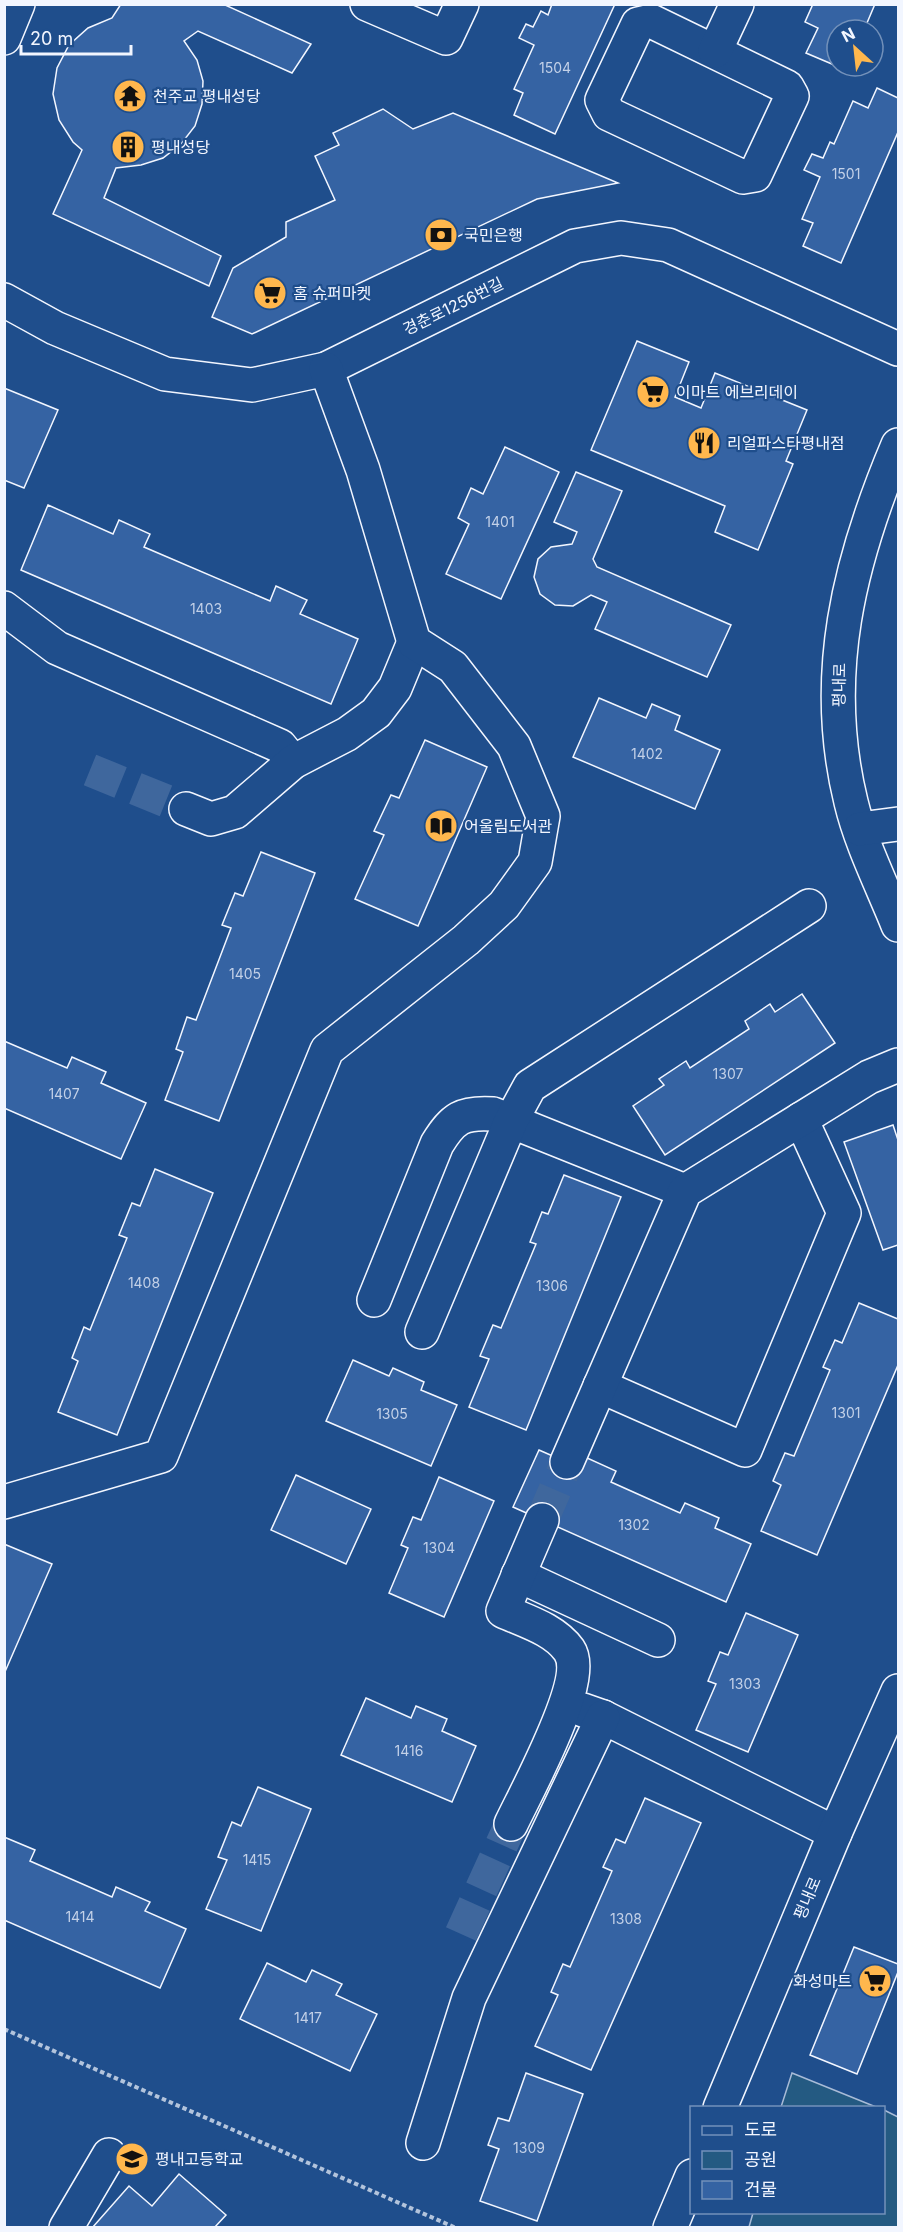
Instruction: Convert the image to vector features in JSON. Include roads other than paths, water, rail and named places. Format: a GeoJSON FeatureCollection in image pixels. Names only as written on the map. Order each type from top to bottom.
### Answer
{"type":"FeatureCollection","features":[{"type":"Feature","properties":{"kind":"street"},"geometry":{"type":"LineString","coordinates":[[4,38],[18,4]]}},
{"type":"Feature","properties":{"kind":"street"},"geometry":{"type":"LineString","coordinates":[[367,4],[446,38],[462,4]]}},
{"type":"Feature","properties":{"kind":"street"},"geometry":{"type":"LineString","coordinates":[[715,51],[738,4]]}},
{"type":"Feature","properties":{"kind":"street"},"geometry":{"type":"LineString","coordinates":[[651,21],[715,51],[787,87],[792,96],[755,175],[743,177],[609,114],[602,100],[638,24],[651,21]]}},
{"type":"Feature","properties":{"kind":"street","name":"경춘로1256번길"},"geometry":{"type":"LineString","coordinates":[[4,300],[55,328],[165,374],[252,385],[326,369],[575,246],[621,238],[668,245],[898,349]]}},
{"type":"Feature","properties":{"kind":"street"},"geometry":{"type":"LineString","coordinates":[[186,808],[211,819],[235,812],[293,762],[347,734],[376,713],[395,688],[414,642],[363,470],[326,369]]}},
{"type":"Feature","properties":{"kind":"street","name":"평내로"},"geometry":{"type":"LineString","coordinates":[[898,445],[876,499],[854,567],[840,635],[837,697],[840,755],[860,829],[898,925]]}},
{"type":"Feature","properties":{"kind":"street"},"geometry":{"type":"LineString","coordinates":[[4,608],[57,648],[280,746],[293,762]]}},
{"type":"Feature","properties":{"kind":"street"},"geometry":{"type":"LineString","coordinates":[[4,1502],[161,1456],[327,1050],[466,940],[504,905],[535,862],[543,816],[514,746],[453,667],[414,642]]}},
{"type":"Feature","properties":{"kind":"street"},"geometry":{"type":"LineString","coordinates":[[860,829],[898,824]]}},
{"type":"Feature","properties":{"kind":"street"},"geometry":{"type":"LineString","coordinates":[[422,1332],[511,1121],[530,1086],[809,906]]}},
{"type":"Feature","properties":{"kind":"street"},"geometry":{"type":"LineString","coordinates":[[567,1462],[685,1191],[869,1077],[898,1065]]}},
{"type":"Feature","properties":{"kind":"street"},"geometry":{"type":"LineString","coordinates":[[374,1300],[437,1144],[450,1124],[470,1113],[493,1114],[685,1191]]}},
{"type":"Feature","properties":{"kind":"street"},"geometry":{"type":"LineString","coordinates":[[600,1386],[745,1450],[844,1214],[801,1119]]}},
{"type":"Feature","properties":{"kind":"street"},"geometry":{"type":"LineString","coordinates":[[511,1824],[566,1704],[574,1672],[570,1652],[553,1634],[503,1611],[542,1521]]}},
{"type":"Feature","properties":{"kind":"street"},"geometry":{"type":"LineString","coordinates":[[518,1575],[658,1640]]}},
{"type":"Feature","properties":{"kind":"street","name":"평내로"},"geometry":{"type":"LineString","coordinates":[[721,2106],[835,1833],[887,1746],[898,1691]]}},
{"type":"Feature","properties":{"kind":"street"},"geometry":{"type":"LineString","coordinates":[[566,1704],[603,1717],[835,1833]]}},
{"type":"Feature","properties":{"kind":"street"},"geometry":{"type":"LineString","coordinates":[[423,2143],[469,1998],[603,1717]]}},
{"type":"Feature","properties":{"kind":"street"},"geometry":{"type":"LineString","coordinates":[[66,2228],[109,2155]]}},
{"type":"Feature","properties":{"kind":"street"},"geometry":{"type":"LineString","coordinates":[[670,2228],[690,2181]]}},
{"type":"Feature","properties":{"kind":"tunnel"},"geometry":{"type":"LineString","coordinates":[[90,770],[186,809]]}},
{"type":"Feature","properties":{"kind":"tunnel"},"geometry":{"type":"LineString","coordinates":[[542,1520],[567,1462]]}},
{"type":"Feature","properties":{"kind":"tunnel"},"geometry":{"type":"LineString","coordinates":[[461,1934],[511,1824]]}},
{"type":"Feature","properties":{"kind":"place","name":"천주교 평내성당"},"geometry":{"type":"Point","coordinates":[130,96]}},
{"type":"Feature","properties":{"kind":"place","name":"평내성당"},"geometry":{"type":"Point","coordinates":[128,147]}},
{"type":"Feature","properties":{"kind":"place","name":"국민은행"},"geometry":{"type":"Point","coordinates":[441,235]}},
{"type":"Feature","properties":{"kind":"place","name":"홈 슈퍼마켓"},"geometry":{"type":"Point","coordinates":[270,293]}},
{"type":"Feature","properties":{"kind":"place","name":"이마트 에브리데이"},"geometry":{"type":"Point","coordinates":[653,392]}},
{"type":"Feature","properties":{"kind":"place","name":"리얼파스타평내점"},"geometry":{"type":"Point","coordinates":[704,443]}},
{"type":"Feature","properties":{"kind":"place","name":"어울림도서관"},"geometry":{"type":"Point","coordinates":[441,826]}},
{"type":"Feature","properties":{"kind":"place","name":"화성마트"},"geometry":{"type":"Point","coordinates":[875,1981]}},
{"type":"Feature","properties":{"kind":"place","name":"평내고등학교"},"geometry":{"type":"Point","coordinates":[132,2159]}}]}
